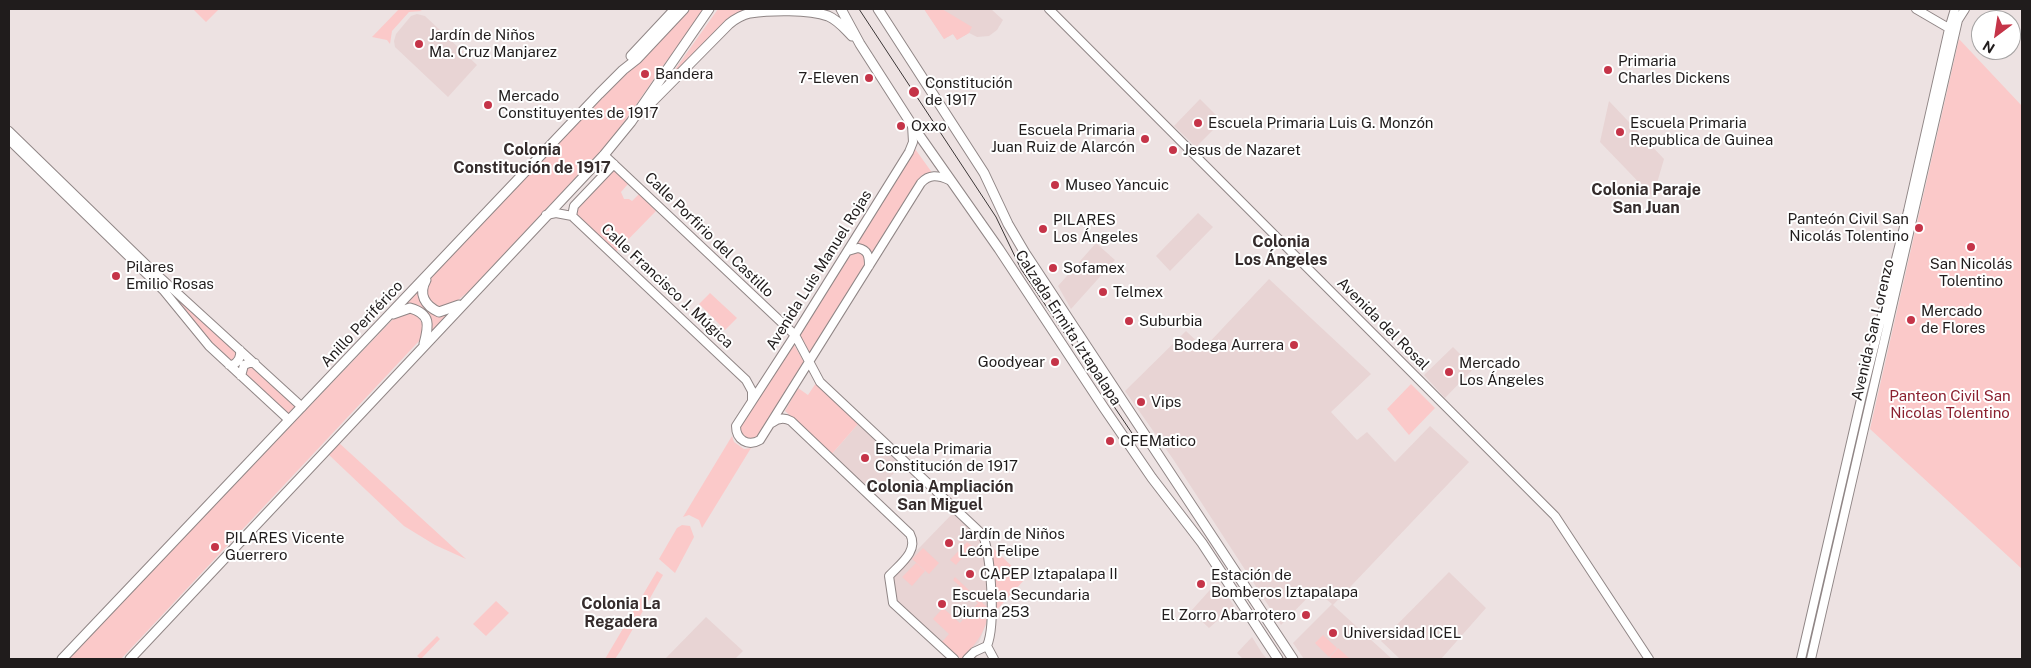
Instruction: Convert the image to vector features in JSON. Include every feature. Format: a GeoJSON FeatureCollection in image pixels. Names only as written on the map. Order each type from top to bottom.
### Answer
{"type":"FeatureCollection","features":[{"type":"Feature","properties":{"kind":"main road"},"geometry":{"type":"LineString","coordinates":[[623,70],[632,55],[675,9]]}},
{"type":"Feature","properties":{"kind":"main road","name":"Anillo Periférico"},"geometry":{"type":"LineString","coordinates":[[62,659],[623,70],[637,59],[684,9]]}},
{"type":"Feature","properties":{"kind":"main road"},"geometry":{"type":"LineString","coordinates":[[130,659],[604,155],[631,122],[710,9]]}},
{"type":"Feature","properties":{"kind":"main road","name":"Calzada Ermita Iztapalapa"},"geometry":{"type":"LineString","coordinates":[[841,9],[860,44],[912,125],[999,249],[1104,408],[1215,564],[1278,659]]}},
{"type":"Feature","properties":{"kind":"main road","name":"Calzada Ermita Iztapalapa"},"geometry":{"type":"LineString","coordinates":[[878,9],[984,173],[1014,234],[1293,659]]}},
{"type":"Feature","properties":{"kind":"main road"},"geometry":{"type":"LineString","coordinates":[[631,122],[729,24],[744,15],[816,12],[830,17],[839,23],[860,44]]}},
{"type":"Feature","properties":{"kind":"main road"},"geometry":{"type":"LineString","coordinates":[[437,265],[424,282],[425,301],[428,306],[439,312],[448,310],[468,299]]}},
{"type":"Feature","properties":{"kind":"main road"},"geometry":{"type":"LineString","coordinates":[[389,316],[410,308],[422,313],[428,321],[428,330],[423,346]]}},
{"type":"Feature","properties":{"kind":"main road"},"geometry":{"type":"LineString","coordinates":[[1215,564],[1226,556]]}},
{"type":"Feature","properties":{"kind":"street","name":"Avenida del Rosal"},"geometry":{"type":"LineString","coordinates":[[1049,9],[1555,516],[1650,659]]}},
{"type":"Feature","properties":{"kind":"street"},"geometry":{"type":"LineString","coordinates":[[1916,9],[1952,30]]}},
{"type":"Feature","properties":{"kind":"street","name":"Avenida San Lorenzo"},"geometry":{"type":"LineString","coordinates":[[1811,659],[1952,30],[1954,13],[1965,9]]}},
{"type":"Feature","properties":{"kind":"street","name":"Avenida San Lorenzo"},"geometry":{"type":"LineString","coordinates":[[1801,659],[1862,395],[1952,30]]}},
{"type":"Feature","properties":{"kind":"street","name":"Avenida Luis Manuel Rojas"},"geometry":{"type":"LineString","coordinates":[[770,424],[760,440],[752,443],[743,441],[737,434],[736,426],[795,336],[909,152],[913,142],[912,125]]}},
{"type":"Feature","properties":{"kind":"street"},"geometry":{"type":"LineString","coordinates":[[9,131],[152,270],[302,407]]}},
{"type":"Feature","properties":{"kind":"street"},"geometry":{"type":"LineString","coordinates":[[9,140],[164,291],[209,346],[289,420]]}},
{"type":"Feature","properties":{"kind":"street","name":"Calle Porfirio del Castillo"},"geometry":{"type":"LineString","coordinates":[[604,155],[795,336],[820,382],[983,535],[988,549],[990,571],[990,634],[987,646]]}},
{"type":"Feature","properties":{"kind":"street"},"geometry":{"type":"LineString","coordinates":[[546,216],[556,213],[572,216],[574,206],[614,164]]}},
{"type":"Feature","properties":{"kind":"street"},"geometry":{"type":"LineString","coordinates":[[770,424],[921,183],[927,176],[942,176],[949,180]]}},
{"type":"Feature","properties":{"kind":"street","name":"Calle Francisco J. Múgica"},"geometry":{"type":"LineString","coordinates":[[572,216],[746,380],[752,391],[752,400]]}},
{"type":"Feature","properties":{"kind":"street"},"geometry":{"type":"LineString","coordinates":[[846,254],[855,248],[863,249],[868,255],[869,266]]}},
{"type":"Feature","properties":{"kind":"street"},"geometry":{"type":"LineString","coordinates":[[229,365],[238,362],[241,356],[240,350]]}},
{"type":"Feature","properties":{"kind":"street"},"geometry":{"type":"LineString","coordinates":[[241,376],[244,365],[255,363]]}},
{"type":"Feature","properties":{"kind":"street"},"geometry":{"type":"LineString","coordinates":[[770,424],[784,418],[791,421],[910,534],[912,543],[910,553],[889,576],[893,603],[954,659]]}},
{"type":"Feature","properties":{"kind":"street"},"geometry":{"type":"LineString","coordinates":[[1826,552],[1835,554]]}},
{"type":"Feature","properties":{"kind":"street"},"geometry":{"type":"LineString","coordinates":[[966,659],[974,652],[987,646],[994,659]]}},
{"type":"Feature","properties":{"kind":"shaded area"},"geometry":{"type":"Polygon","coordinates":[[[924,9],[991,9],[1003,20],[997,30],[989,36],[977,37],[969,33],[957,40],[953,34],[944,39],[924,9]]]}},
{"type":"Feature","properties":{"kind":"shaded area"},"geometry":{"type":"Polygon","coordinates":[[[417,14],[425,16],[477,65],[448,97],[395,47],[396,34],[411,16],[417,14]]]}},
{"type":"Feature","properties":{"kind":"shaded area","name":"Escuela Primaria Luis G. Monzón"},"geometry":{"type":"Polygon","coordinates":[[[1200,99],[1222,121],[1196,147],[1174,126],[1200,99]]]}},
{"type":"Feature","properties":{"kind":"shaded area","name":"Escuela Primaria Republica de Guinea"},"geometry":{"type":"Polygon","coordinates":[[[1609,101],[1664,159],[1653,197],[1600,142],[1609,101]]]}},
{"type":"Feature","properties":{"kind":"shaded area"},"geometry":{"type":"Polygon","coordinates":[[[1198,213],[1213,227],[1170,271],[1156,256],[1198,213]]]}},
{"type":"Feature","properties":{"kind":"shaded area"},"geometry":{"type":"Polygon","coordinates":[[[1096,243],[1115,260],[1071,309],[1058,286],[1096,243]]]}},
{"type":"Feature","properties":{"kind":"shaded area"},"geometry":{"type":"Polygon","coordinates":[[[1269,279],[1371,374],[1331,412],[1357,440],[1367,432],[1395,462],[1430,426],[1469,462],[1333,605],[1392,659],[1304,659],[1293,643],[1332,604],[1315,590],[1281,625],[1173,459],[1125,391],[1186,331],[1204,348],[1269,279]]]}},
{"type":"Feature","properties":{"kind":"shaded area","name":"Mercado Los Ángeles"},"geometry":{"type":"Polygon","coordinates":[[[1453,347],[1474,368],[1445,398],[1424,375],[1453,347]]]}},
{"type":"Feature","properties":{"kind":"shaded area","name":"Escuela Primaria Constitución de 1917"},"geometry":{"type":"Polygon","coordinates":[[[858,424],[902,465],[873,494],[831,455],[858,424]]]}},
{"type":"Feature","properties":{"kind":"shaded area","name":"Escuela Secundaria Diurna 253"},"geometry":{"type":"Polygon","coordinates":[[[953,513],[980,538],[988,571],[988,619],[979,642],[961,659],[895,600],[891,577],[953,513]]]}},
{"type":"Feature","properties":{"kind":"shaded area"},"geometry":{"type":"Polygon","coordinates":[[[1449,572],[1486,608],[1441,659],[1400,659],[1381,641],[1449,572]]]}},
{"type":"Feature","properties":{"kind":"shaded area"},"geometry":{"type":"Polygon","coordinates":[[[1218,581],[1234,606],[1209,628],[1191,611],[1218,581]]]}},
{"type":"Feature","properties":{"kind":"shaded area"},"geometry":{"type":"Polygon","coordinates":[[[706,617],[743,651],[735,659],[665,659],[706,617]]]}},
{"type":"Feature","properties":{"kind":"shaded area"},"geometry":{"type":"Polygon","coordinates":[[[1252,637],[1267,659],[1243,659],[1237,653],[1252,637]]]}},
{"type":"Feature","properties":{"kind":"green space"},"geometry":{"type":"Polygon","coordinates":[[[193,9],[219,9],[206,22],[193,9]]]}},
{"type":"Feature","properties":{"kind":"green space"},"geometry":{"type":"Polygon","coordinates":[[[399,9],[418,9],[422,11],[409,12],[392,31],[390,44],[387,40],[372,37],[399,9]]]}},
{"type":"Feature","properties":{"kind":"green space"},"geometry":{"type":"Polygon","coordinates":[[[690,9],[707,9],[665,63],[613,138],[469,291],[451,306],[439,310],[429,304],[426,285],[466,238],[690,9]]]}},
{"type":"Feature","properties":{"kind":"green space"},"geometry":{"type":"Polygon","coordinates":[[[718,9],[770,9],[749,11],[659,92],[718,9]]]}},
{"type":"Feature","properties":{"kind":"green space"},"geometry":{"type":"Polygon","coordinates":[[[924,9],[942,9],[972,27],[969,33],[957,40],[953,34],[944,39],[924,9]]]}},
{"type":"Feature","properties":{"kind":"green space","name":"Panteon Civil San Nicolas Tolentino"},"geometry":{"type":"Polygon","coordinates":[[[1959,39],[1971,52],[1971,60],[1979,60],[2022,106],[2022,569],[1870,429],[1959,39]]]}},
{"type":"Feature","properties":{"kind":"green space"},"geometry":{"type":"Polygon","coordinates":[[[913,146],[933,174],[922,175],[870,257],[864,247],[859,245],[852,247],[913,146]]]}},
{"type":"Feature","properties":{"kind":"green space"},"geometry":{"type":"Polygon","coordinates":[[[611,170],[614,170],[628,184],[621,192],[624,199],[632,201],[639,194],[656,211],[614,254],[575,217],[577,208],[611,170]]]}},
{"type":"Feature","properties":{"kind":"green space"},"geometry":{"type":"Polygon","coordinates":[[[855,251],[865,256],[866,263],[808,358],[796,336],[850,253],[855,251]]]}},
{"type":"Feature","properties":{"kind":"green space"},"geometry":{"type":"Polygon","coordinates":[[[157,281],[297,405],[286,416],[210,347],[157,281]]]}},
{"type":"Feature","properties":{"kind":"green space"},"geometry":{"type":"Polygon","coordinates":[[[421,285],[420,298],[450,313],[428,336],[422,312],[398,309],[421,285]]]}},
{"type":"Feature","properties":{"kind":"green space"},"geometry":{"type":"Polygon","coordinates":[[[710,293],[737,318],[725,330],[699,304],[710,293]]]}},
{"type":"Feature","properties":{"kind":"green space"},"geometry":{"type":"Polygon","coordinates":[[[408,312],[417,316],[422,323],[423,332],[419,341],[121,659],[67,659],[396,316],[408,312]]]}},
{"type":"Feature","properties":{"kind":"green space"},"geometry":{"type":"Polygon","coordinates":[[[792,341],[804,362],[757,439],[750,441],[741,436],[740,427],[792,341]]]}},
{"type":"Feature","properties":{"kind":"green space"},"geometry":{"type":"Polygon","coordinates":[[[816,383],[858,424],[831,455],[785,411],[798,388],[808,395],[816,383]]]}},
{"type":"Feature","properties":{"kind":"green space"},"geometry":{"type":"Polygon","coordinates":[[[1411,384],[1435,408],[1409,435],[1387,409],[1411,384]]]}},
{"type":"Feature","properties":{"kind":"green space"},"geometry":{"type":"Polygon","coordinates":[[[732,436],[734,442],[744,449],[751,448],[702,528],[699,520],[689,515],[683,517],[732,436]]]}},
{"type":"Feature","properties":{"kind":"green space"},"geometry":{"type":"Polygon","coordinates":[[[338,442],[466,559],[435,545],[404,526],[328,454],[338,442]]]}},
{"type":"Feature","properties":{"kind":"green space"},"geometry":{"type":"Polygon","coordinates":[[[682,525],[690,526],[694,537],[675,573],[659,559],[677,528],[682,525]]]}},
{"type":"Feature","properties":{"kind":"green space"},"geometry":{"type":"Polygon","coordinates":[[[967,542],[972,546],[956,565],[950,560],[967,542]]]}},
{"type":"Feature","properties":{"kind":"green space"},"geometry":{"type":"Polygon","coordinates":[[[990,545],[1025,579],[992,615],[993,570],[990,545]]]}},
{"type":"Feature","properties":{"kind":"green space"},"geometry":{"type":"Polygon","coordinates":[[[923,548],[939,563],[929,574],[912,559],[923,548]]]}},
{"type":"Feature","properties":{"kind":"green space"},"geometry":{"type":"Polygon","coordinates":[[[916,563],[925,571],[912,586],[902,577],[916,563]]]}},
{"type":"Feature","properties":{"kind":"green space"},"geometry":{"type":"Polygon","coordinates":[[[657,571],[663,575],[621,650],[615,659],[605,659],[657,571]]]}},
{"type":"Feature","properties":{"kind":"green space"},"geometry":{"type":"Polygon","coordinates":[[[955,577],[988,608],[986,623],[980,636],[961,659],[942,642],[949,634],[933,619],[943,608],[960,623],[978,603],[953,580],[955,577]]]}},
{"type":"Feature","properties":{"kind":"green space"},"geometry":{"type":"Polygon","coordinates":[[[496,601],[509,613],[486,636],[473,624],[496,601]]]}},
{"type":"Feature","properties":{"kind":"green space"},"geometry":{"type":"Polygon","coordinates":[[[1323,635],[1337,648],[1329,657],[1315,643],[1323,635]]]}},
{"type":"Feature","properties":{"kind":"green space"},"geometry":{"type":"Polygon","coordinates":[[[437,636],[440,639],[421,659],[417,656],[437,636]]]}},
{"type":"Feature","properties":{"kind":"green space"},"geometry":{"type":"Polygon","coordinates":[[[1338,648],[1350,659],[1332,659],[1330,657],[1338,648]]]}},
{"type":"Feature","properties":{"kind":"railway"},"geometry":{"type":"LineString","coordinates":[[859,9],[996,217],[1021,269],[1138,442]]}},
{"type":"Feature","properties":{"kind":"place","name":"Jardín de Niños Ma. Cruz Manjarez"},"geometry":{"type":"Point","coordinates":[419,44]}},
{"type":"Feature","properties":{"kind":"place","name":"Primaria Charles Dickens"},"geometry":{"type":"Point","coordinates":[1608,70]}},
{"type":"Feature","properties":{"kind":"place","name":"Bandera"},"geometry":{"type":"Point","coordinates":[645,74]}},
{"type":"Feature","properties":{"kind":"place","name":"7-Eleven"},"geometry":{"type":"Point","coordinates":[869,78]}},
{"type":"Feature","properties":{"kind":"place","name":"Constitución de 1917"},"geometry":{"type":"Point","coordinates":[914,92]}},
{"type":"Feature","properties":{"kind":"place","name":"Mercado Constituyentes de 1917"},"geometry":{"type":"Point","coordinates":[488,105]}},
{"type":"Feature","properties":{"kind":"place","name":"Escuela Primaria Luis G. Monzón"},"geometry":{"type":"Point","coordinates":[1198,123]}},
{"type":"Feature","properties":{"kind":"place","name":"Oxxo"},"geometry":{"type":"Point","coordinates":[901,126]}},
{"type":"Feature","properties":{"kind":"place","name":"Escuela Primaria Republica de Guinea"},"geometry":{"type":"Point","coordinates":[1620,132]}},
{"type":"Feature","properties":{"kind":"place","name":"Escuela Primaria Juan Ruiz de Alarcón"},"geometry":{"type":"Point","coordinates":[1145,139]}},
{"type":"Feature","properties":{"kind":"place","name":"Jesus de Nazaret"},"geometry":{"type":"Point","coordinates":[1173,150]}},
{"type":"Feature","properties":{"kind":"place","name":"Museo Yancuic"},"geometry":{"type":"Point","coordinates":[1055,185]}},
{"type":"Feature","properties":{"kind":"place","name":"Panteón Civil San Nicolás Tolentino"},"geometry":{"type":"Point","coordinates":[1919,228]}},
{"type":"Feature","properties":{"kind":"place","name":"PILARES Los Ángeles"},"geometry":{"type":"Point","coordinates":[1043,229]}},
{"type":"Feature","properties":{"kind":"place","name":"San Nicolás Tolentino"},"geometry":{"type":"Point","coordinates":[1971,247]}},
{"type":"Feature","properties":{"kind":"place","name":"Sofamex"},"geometry":{"type":"Point","coordinates":[1053,268]}},
{"type":"Feature","properties":{"kind":"place","name":"Pilares Emilio Rosas"},"geometry":{"type":"Point","coordinates":[116,276]}},
{"type":"Feature","properties":{"kind":"place","name":"Telmex"},"geometry":{"type":"Point","coordinates":[1103,292]}},
{"type":"Feature","properties":{"kind":"place","name":"Mercado de Flores"},"geometry":{"type":"Point","coordinates":[1911,320]}},
{"type":"Feature","properties":{"kind":"place","name":"Suburbia"},"geometry":{"type":"Point","coordinates":[1129,321]}},
{"type":"Feature","properties":{"kind":"place","name":"Bodega Aurrera"},"geometry":{"type":"Point","coordinates":[1294,345]}},
{"type":"Feature","properties":{"kind":"place","name":"Goodyear"},"geometry":{"type":"Point","coordinates":[1055,362]}},
{"type":"Feature","properties":{"kind":"place","name":"Mercado Los Ángeles"},"geometry":{"type":"Point","coordinates":[1449,372]}},
{"type":"Feature","properties":{"kind":"place","name":"Vips"},"geometry":{"type":"Point","coordinates":[1141,402]}},
{"type":"Feature","properties":{"kind":"place","name":"CFEMatico"},"geometry":{"type":"Point","coordinates":[1110,441]}},
{"type":"Feature","properties":{"kind":"place","name":"Escuela Primaria Constitución de 1917"},"geometry":{"type":"Point","coordinates":[865,458]}},
{"type":"Feature","properties":{"kind":"place","name":"Jardín de Niños León Felipe"},"geometry":{"type":"Point","coordinates":[949,543]}},
{"type":"Feature","properties":{"kind":"place","name":"PILARES Vicente Guerrero"},"geometry":{"type":"Point","coordinates":[215,547]}},
{"type":"Feature","properties":{"kind":"place","name":"CAPEP Iztapalapa II"},"geometry":{"type":"Point","coordinates":[970,574]}},
{"type":"Feature","properties":{"kind":"place","name":"Estación de Bomberos Iztapalapa"},"geometry":{"type":"Point","coordinates":[1201,584]}},
{"type":"Feature","properties":{"kind":"place","name":"Escuela Secundaria Diurna 253"},"geometry":{"type":"Point","coordinates":[942,604]}},
{"type":"Feature","properties":{"kind":"place","name":"El Zorro Abarrotero"},"geometry":{"type":"Point","coordinates":[1306,615]}},
{"type":"Feature","properties":{"kind":"place","name":"Universidad ICEL"},"geometry":{"type":"Point","coordinates":[1333,633]}},
{"type":"Feature","properties":{"kind":"district","name":"Colonia Constitución de 1917"},"geometry":{"type":"Point","coordinates":[532,159]}},
{"type":"Feature","properties":{"kind":"district","name":"Colonia Paraje San Juan"},"geometry":{"type":"Point","coordinates":[1646,199]}},
{"type":"Feature","properties":{"kind":"district","name":"Colonia Los Ángeles"},"geometry":{"type":"Point","coordinates":[1281,251]}},
{"type":"Feature","properties":{"kind":"district","name":"Colonia Ampliación San Miguel"},"geometry":{"type":"Point","coordinates":[940,496]}},
{"type":"Feature","properties":{"kind":"district","name":"Colonia La Regadera"},"geometry":{"type":"Point","coordinates":[621,613]}}]}
